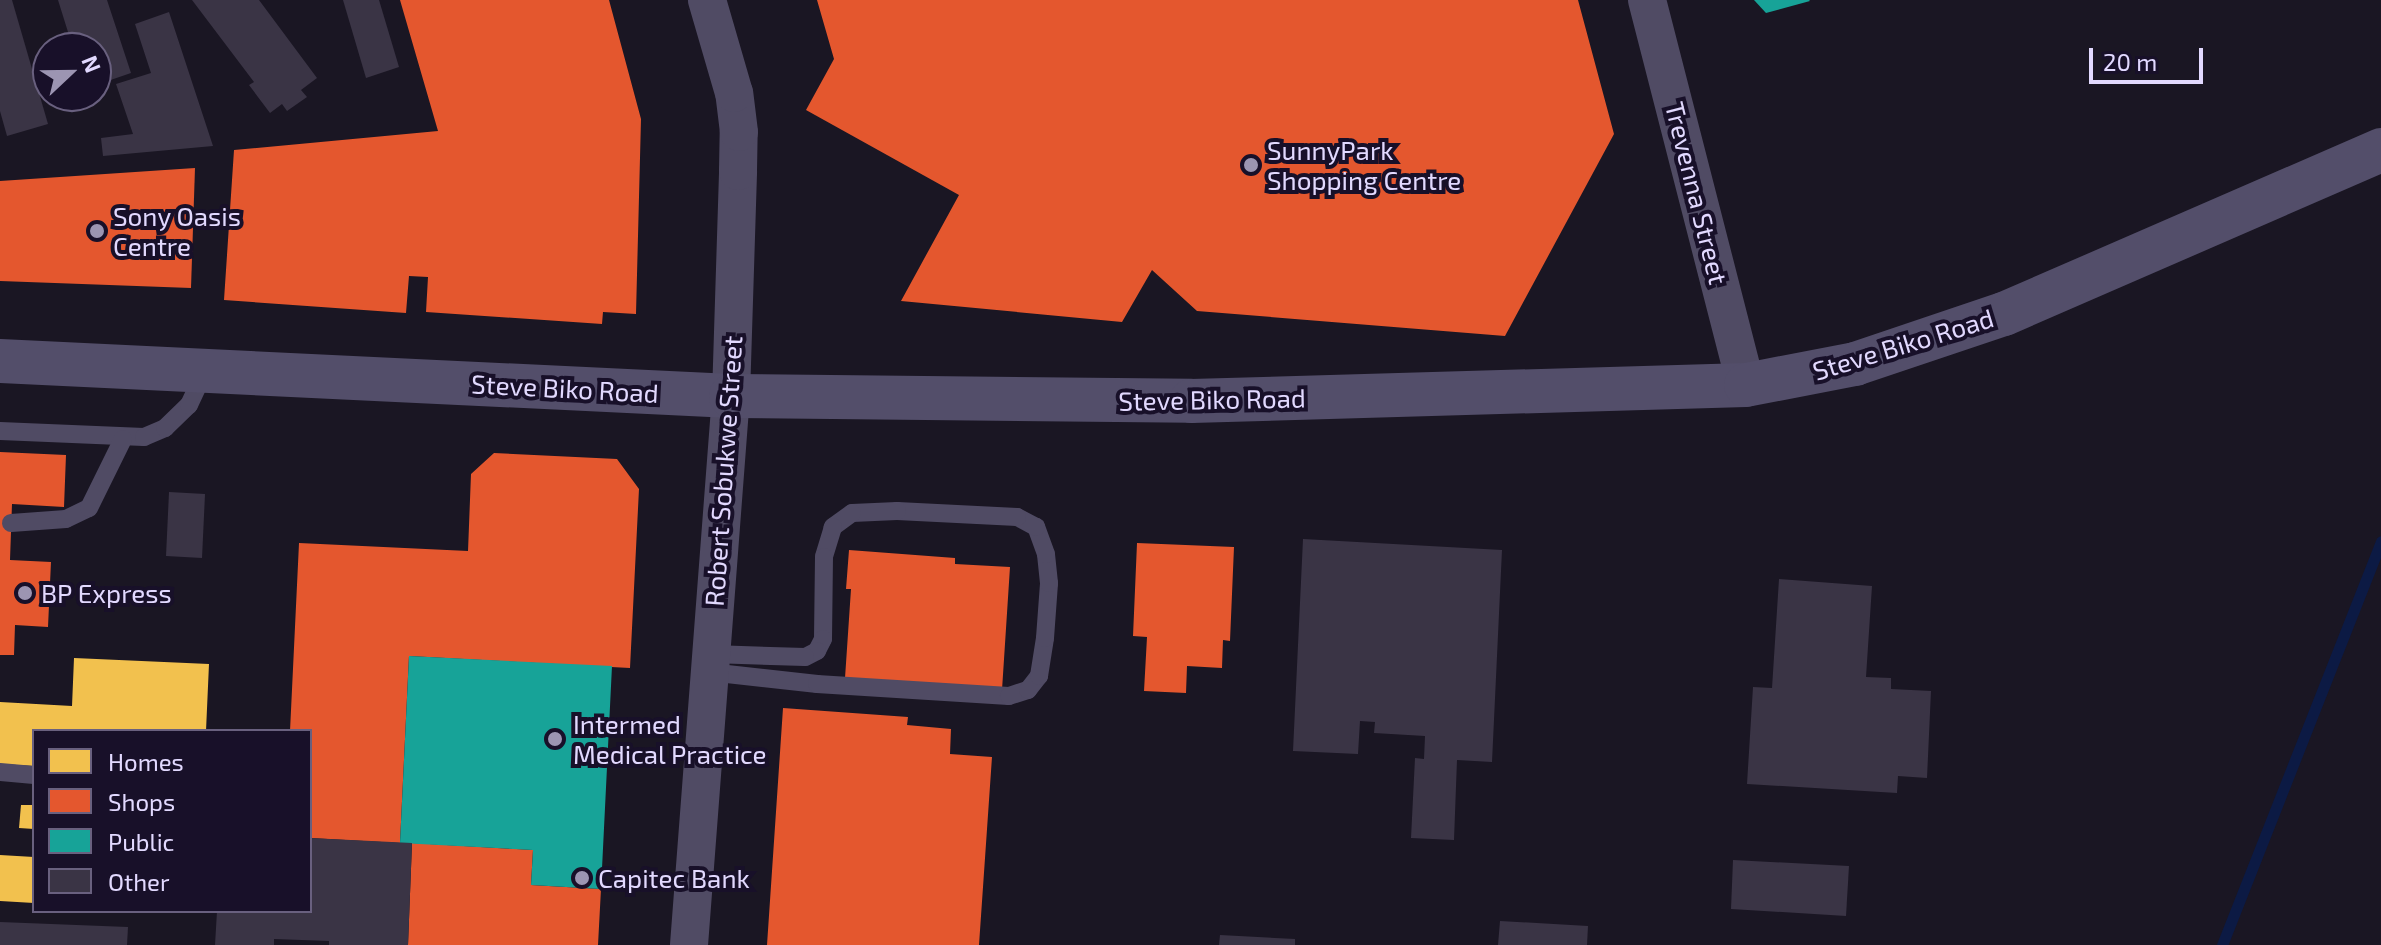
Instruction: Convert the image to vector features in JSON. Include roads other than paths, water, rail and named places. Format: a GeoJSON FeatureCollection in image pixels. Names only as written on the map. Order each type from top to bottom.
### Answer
{"type":"FeatureCollection","features":[{"type":"Feature","properties":{"kind":"main road","name":"Steve Biko Road"},"geometry":{"type":"LineString","coordinates":[[0,361],[731,396],[1191,401],[1746,385],[1855,364],[2004,314],[2381,150]]}},
{"type":"Feature","properties":{"kind":"street","name":"Robert Sobukwe Street"},"geometry":{"type":"LineString","coordinates":[[689,945],[731,396],[739,132],[734,93],[707,0]]}},
{"type":"Feature","properties":{"kind":"street","name":"Trevenna Street"},"geometry":{"type":"LineString","coordinates":[[1647,0],[1746,385]]}},
{"type":"Feature","properties":{"kind":"lane"},"geometry":{"type":"LineString","coordinates":[[0,431],[123,439],[144,437],[165,428],[189,405],[204,373]]}},
{"type":"Feature","properties":{"kind":"lane"},"geometry":{"type":"LineString","coordinates":[[11,523],[66,519],[89,508],[123,439]]}},
{"type":"Feature","properties":{"kind":"lane"},"geometry":{"type":"LineString","coordinates":[[897,511],[1017,517],[1036,527],[1046,554],[1049,583],[1039,676],[1028,690],[1009,696],[832,685],[710,663],[805,657],[817,651],[823,639],[824,557],[833,527],[852,513],[897,511]]}},
{"type":"Feature","properties":{"kind":"lane"},"geometry":{"type":"LineString","coordinates":[[0,772],[32,775]]}},
{"type":"Feature","properties":{"kind":"waterway"},"geometry":{"type":"LineString","coordinates":[[2222,945],[2381,541]]}},
{"type":"Feature","properties":{"kind":"place","name":"SunnyPark Shopping Centre"},"geometry":{"type":"Point","coordinates":[1251,165]}},
{"type":"Feature","properties":{"kind":"place","name":"Sony Oasis Centre"},"geometry":{"type":"Point","coordinates":[97,231]}},
{"type":"Feature","properties":{"kind":"place","name":"BP Express"},"geometry":{"type":"Point","coordinates":[25,593]}},
{"type":"Feature","properties":{"kind":"place","name":"Intermed Medical Practice"},"geometry":{"type":"Point","coordinates":[555,739]}},
{"type":"Feature","properties":{"kind":"place","name":"Capitec Bank"},"geometry":{"type":"Point","coordinates":[582,878]}}]}
